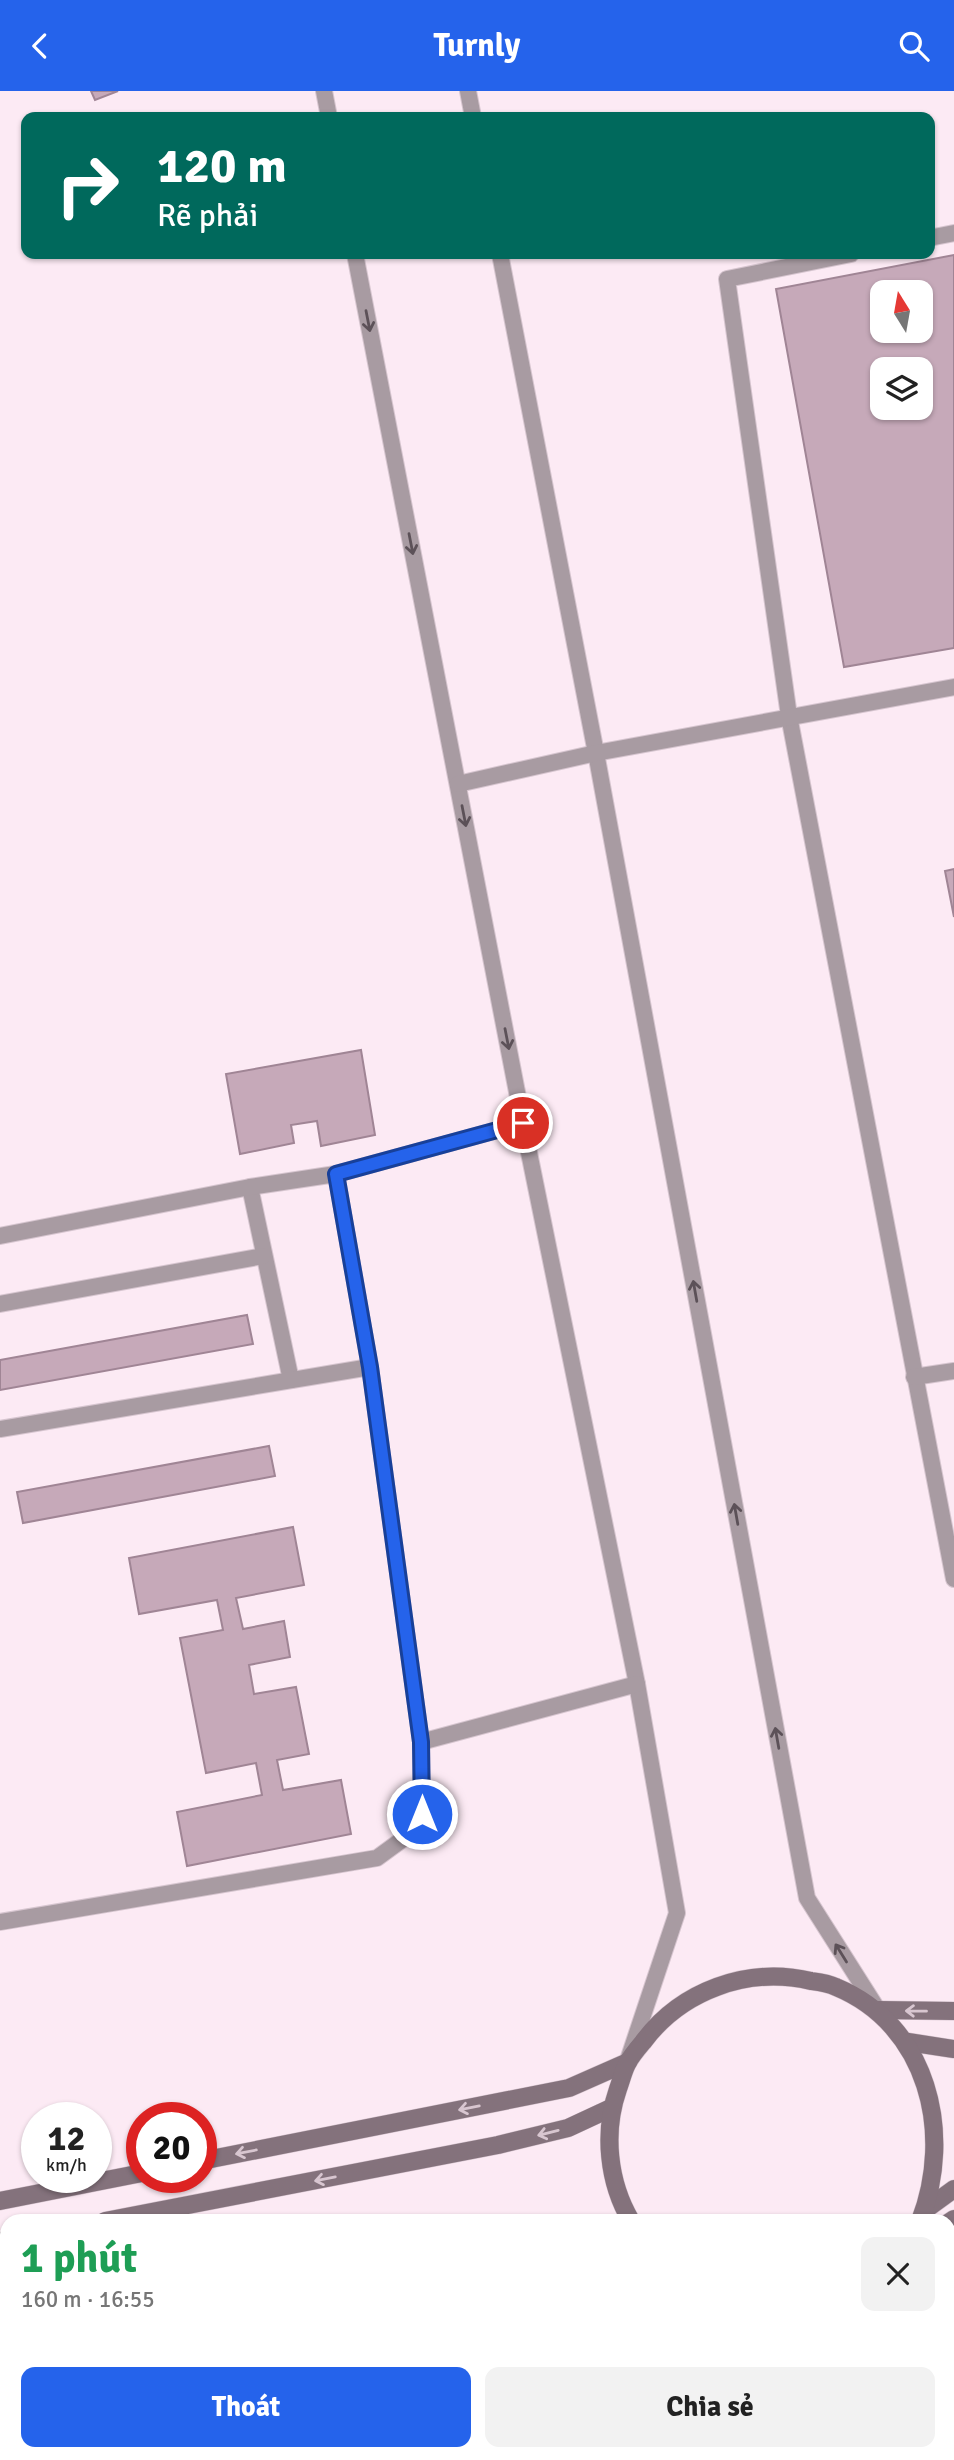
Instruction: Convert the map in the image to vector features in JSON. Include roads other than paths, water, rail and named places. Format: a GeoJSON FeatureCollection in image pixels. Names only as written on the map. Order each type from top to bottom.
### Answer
{"type":"FeatureCollection","features":[{"type":"Feature","properties":{"kind":"street"},"geometry":{"type":"LineString","coordinates":[[627,2214],[621,2204],[609,2157],[611,2108],[628,2062],[657,2024],[695,1995],[741,1978],[789,1975],[836,1986],[878,2010],[908,2042],[930,2081],[940,2124],[938,2167],[923,2214]]}},
{"type":"Feature","properties":{"kind":"street"},"geometry":{"type":"LineString","coordinates":[[878,2010],[954,2011]]}},
{"type":"Feature","properties":{"kind":"street"},"geometry":{"type":"LineString","coordinates":[[908,2042],[954,2049]]}},
{"type":"Feature","properties":{"kind":"street"},"geometry":{"type":"LineString","coordinates":[[217,2158],[569,2088],[628,2062]]}},
{"type":"Feature","properties":{"kind":"street"},"geometry":{"type":"LineString","coordinates":[[142,2214],[498,2145],[568,2128],[611,2108]]}},
{"type":"Feature","properties":{"kind":"street"},"geometry":{"type":"LineString","coordinates":[[0,2201],[126,2176]]}},
{"type":"Feature","properties":{"kind":"street"},"geometry":{"type":"LineString","coordinates":[[924,2214],[954,2189]]}},
{"type":"Feature","properties":{"kind":"lane"},"geometry":{"type":"LineString","coordinates":[[324,91],[328,112]]}},
{"type":"Feature","properties":{"kind":"lane"},"geometry":{"type":"LineString","coordinates":[[468,91],[472,112]]}},
{"type":"Feature","properties":{"kind":"lane"},"geometry":{"type":"LineString","coordinates":[[935,237],[954,233]]}},
{"type":"Feature","properties":{"kind":"lane"},"geometry":{"type":"LineString","coordinates":[[356,259],[523,1123],[637,1684],[677,1913],[628,2062]]}},
{"type":"Feature","properties":{"kind":"lane"},"geometry":{"type":"LineString","coordinates":[[501,259],[596,753],[807,1898],[878,2010]]}},
{"type":"Feature","properties":{"kind":"lane"},"geometry":{"type":"LineString","coordinates":[[826,259],[727,279],[789,716],[954,1579]]}},
{"type":"Feature","properties":{"kind":"lane"},"geometry":{"type":"LineString","coordinates":[[458,784],[596,753],[954,687]]}},
{"type":"Feature","properties":{"kind":"lane"},"geometry":{"type":"LineString","coordinates":[[0,1236],[250,1187],[336,1174],[523,1123]]}},
{"type":"Feature","properties":{"kind":"lane"},"geometry":{"type":"LineString","coordinates":[[0,1922],[377,1858],[403,1839],[422,1814],[421,1742],[370,1367],[336,1174]]}},
{"type":"Feature","properties":{"kind":"lane"},"geometry":{"type":"LineString","coordinates":[[250,1187],[291,1380]]}},
{"type":"Feature","properties":{"kind":"lane"},"geometry":{"type":"LineString","coordinates":[[0,1304],[263,1256]]}},
{"type":"Feature","properties":{"kind":"lane"},"geometry":{"type":"LineString","coordinates":[[0,1429],[370,1367]]}},
{"type":"Feature","properties":{"kind":"lane"},"geometry":{"type":"LineString","coordinates":[[914,1377],[954,1371]]}},
{"type":"Feature","properties":{"kind":"lane"},"geometry":{"type":"LineString","coordinates":[[421,1742],[637,1684]]}}]}
